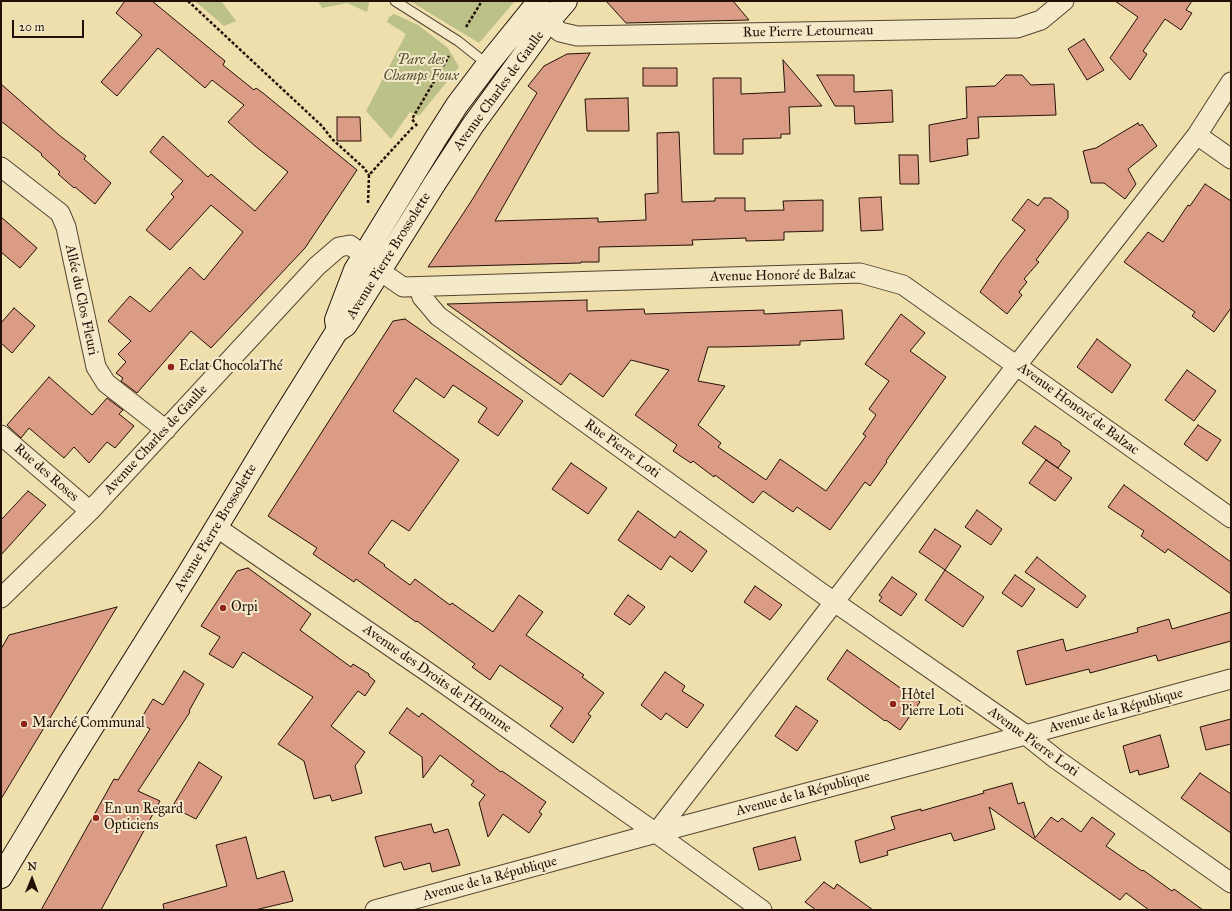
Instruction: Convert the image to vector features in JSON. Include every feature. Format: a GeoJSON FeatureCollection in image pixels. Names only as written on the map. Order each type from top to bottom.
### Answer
{"type":"FeatureCollection","features":[{"type":"Feature","properties":{"kind":"main road"},"geometry":{"type":"LineString","coordinates":[[337,331],[336,320],[355,270],[364,255],[457,105],[538,1]]}},
{"type":"Feature","properties":{"kind":"main road"},"geometry":{"type":"LineString","coordinates":[[548,22],[545,18],[545,13],[554,1]]}},
{"type":"Feature","properties":{"kind":"main road","name":"Avenue Charles de Gaulle"},"geometry":{"type":"LineString","coordinates":[[435,183],[473,125],[548,22],[566,1]]}},
{"type":"Feature","properties":{"kind":"main road"},"geometry":{"type":"LineString","coordinates":[[473,125],[479,96],[492,76],[492,69],[488,64]]}},
{"type":"Feature","properties":{"kind":"main road","name":"Avenue Pierre Brossolette"},"geometry":{"type":"LineString","coordinates":[[1,877],[337,331],[346,325],[435,183]]}},
{"type":"Feature","properties":{"kind":"main road"},"geometry":{"type":"LineString","coordinates":[[364,255],[380,271]]}},
{"type":"Feature","properties":{"kind":"street","name":"Rue Pierre Letourneau"},"geometry":{"type":"LineString","coordinates":[[548,22],[560,32],[577,36],[1016,28],[1041,20],[1064,1]]}},
{"type":"Feature","properties":{"kind":"street"},"geometry":{"type":"LineString","coordinates":[[656,833],[1017,365],[1197,135],[1231,82]]}},
{"type":"Feature","properties":{"kind":"street"},"geometry":{"type":"LineString","coordinates":[[1197,135],[1231,159]]}},
{"type":"Feature","properties":{"kind":"street","name":"Allée du Clos Fleuri"},"geometry":{"type":"LineString","coordinates":[[1,167],[60,213],[66,228],[96,367],[106,383],[166,430]]}},
{"type":"Feature","properties":{"kind":"street","name":"Avenue Charles de Gaulle"},"geometry":{"type":"LineString","coordinates":[[1,598],[90,512],[317,266],[339,247],[350,245],[364,255]]}},
{"type":"Feature","properties":{"kind":"street","name":"Rue Pierre Loti"},"geometry":{"type":"LineString","coordinates":[[380,271],[411,287],[422,297],[438,316],[834,602]]}},
{"type":"Feature","properties":{"kind":"street","name":"Avenue Honoré de Balzac"},"geometry":{"type":"LineString","coordinates":[[411,287],[860,273],[903,285],[1231,518]]}},
{"type":"Feature","properties":{"kind":"street","name":"Rue des Roses"},"geometry":{"type":"LineString","coordinates":[[1,434],[90,512]]}},
{"type":"Feature","properties":{"kind":"street","name":"Avenue des Droits de l'Homme"},"geometry":{"type":"LineString","coordinates":[[216,527],[429,673],[656,833],[762,910]]}},
{"type":"Feature","properties":{"kind":"street","name":"Avenue Pierre Loti"},"geometry":{"type":"LineString","coordinates":[[834,602],[1026,735],[1056,759],[1231,883]]}},
{"type":"Feature","properties":{"kind":"street","name":"Avenue de la République"},"geometry":{"type":"LineString","coordinates":[[375,910],[1231,679]]}},
{"type":"Feature","properties":{"kind":"lane"},"geometry":{"type":"LineString","coordinates":[[394,1],[458,41],[488,64]]}},
{"type":"Feature","properties":{"kind":"path"},"geometry":{"type":"LineString","coordinates":[[188,1],[322,126],[332,140],[364,168],[369,175]]}},
{"type":"Feature","properties":{"kind":"green space"},"geometry":{"type":"Polygon","coordinates":[[[195,1],[221,1],[236,21],[224,26],[195,1]]]}},
{"type":"Feature","properties":{"kind":"green space"},"geometry":{"type":"Polygon","coordinates":[[[318,1],[369,1],[369,3],[367,12],[347,3],[322,8],[318,1]]]}},
{"type":"Feature","properties":{"kind":"green space","name":"Parc des Champs Foux"},"geometry":{"type":"Polygon","coordinates":[[[410,1],[515,1],[479,43],[410,1]]]}},
{"type":"Feature","properties":{"kind":"green space","name":"Parc des Champs Foux"},"geometry":{"type":"Polygon","coordinates":[[[394,14],[418,25],[448,48],[459,67],[419,116],[410,112],[391,139],[366,111],[406,34],[387,22],[389,17],[394,14]]]}},
{"type":"Feature","properties":{"kind":"building"},"geometry":{"type":"Polygon","coordinates":[[[125,1],[152,1],[225,61],[223,65],[254,90],[256,88],[263,93],[357,170],[305,248],[211,348],[191,331],[137,393],[121,381],[123,378],[116,373],[126,362],[118,354],[131,341],[108,321],[130,296],[150,312],[190,267],[204,280],[243,232],[211,205],[170,250],[146,230],[174,197],[171,194],[183,181],[150,152],[163,136],[208,177],[211,174],[255,211],[288,172],[228,122],[244,105],[212,80],[205,88],[158,48],[117,96],[101,82],[142,35],[116,13],[125,1]]]}},
{"type":"Feature","properties":{"kind":"building"},"geometry":{"type":"Polygon","coordinates":[[[606,1],[733,1],[749,20],[626,23],[606,1]]]}},
{"type":"Feature","properties":{"kind":"building"},"geometry":{"type":"Polygon","coordinates":[[[1115,1],[1192,1],[1186,10],[1192,13],[1181,30],[1165,19],[1143,51],[1147,54],[1130,80],[1110,58],[1138,17],[1115,1]]]}},
{"type":"Feature","properties":{"kind":"building"},"geometry":{"type":"Polygon","coordinates":[[[1084,39],[1104,70],[1087,80],[1068,49],[1084,39]]]}},
{"type":"Feature","properties":{"kind":"building"},"geometry":{"type":"Polygon","coordinates":[[[590,53],[495,221],[598,218],[598,222],[646,220],[645,194],[658,193],[657,133],[679,132],[682,202],[715,201],[715,198],[745,198],[745,211],[784,210],[783,201],[823,200],[823,231],[784,232],[784,240],[746,241],[746,238],[692,240],[693,245],[599,247],[599,262],[428,267],[472,200],[537,93],[528,86],[544,66],[567,54],[590,53]]]}},
{"type":"Feature","properties":{"kind":"building"},"geometry":{"type":"Polygon","coordinates":[[[783,60],[822,106],[789,107],[790,134],[781,134],[781,138],[743,139],[743,154],[714,154],[713,78],[741,78],[741,94],[785,92],[783,60]]]}},
{"type":"Feature","properties":{"kind":"building"},"geometry":{"type":"Polygon","coordinates":[[[643,68],[677,68],[677,86],[643,86],[643,68]]]}},
{"type":"Feature","properties":{"kind":"building"},"geometry":{"type":"Polygon","coordinates":[[[817,75],[854,75],[854,92],[892,90],[893,122],[855,124],[854,106],[835,106],[817,75]]]}},
{"type":"Feature","properties":{"kind":"building"},"geometry":{"type":"Polygon","coordinates":[[[1006,75],[1022,75],[1031,85],[1054,84],[1056,115],[978,117],[979,138],[967,139],[968,155],[930,162],[929,125],[967,118],[966,87],[995,86],[1006,75]]]}},
{"type":"Feature","properties":{"kind":"building"},"geometry":{"type":"Polygon","coordinates":[[[1,84],[59,135],[86,156],[84,159],[111,183],[95,204],[58,174],[60,172],[41,155],[42,154],[1,121],[1,84]]]}},
{"type":"Feature","properties":{"kind":"building"},"geometry":{"type":"Polygon","coordinates":[[[628,98],[629,131],[587,131],[585,99],[628,98]]]}},
{"type":"Feature","properties":{"kind":"building"},"geometry":{"type":"Polygon","coordinates":[[[337,117],[360,117],[361,141],[337,141],[337,117]]]}},
{"type":"Feature","properties":{"kind":"building"},"geometry":{"type":"Polygon","coordinates":[[[1138,123],[1140,126],[1142,124],[1157,146],[1128,169],[1136,184],[1125,199],[1104,183],[1091,183],[1083,151],[1096,148],[1138,123]]]}},
{"type":"Feature","properties":{"kind":"building"},"geometry":{"type":"Polygon","coordinates":[[[899,155],[918,155],[919,184],[900,184],[899,155]]]}},
{"type":"Feature","properties":{"kind":"building"},"geometry":{"type":"Polygon","coordinates":[[[1205,184],[1231,201],[1231,308],[1214,332],[1192,316],[1195,312],[1124,262],[1148,232],[1163,242],[1188,205],[1190,206],[1205,184]]]}},
{"type":"Feature","properties":{"kind":"building"},"geometry":{"type":"Polygon","coordinates":[[[881,197],[883,230],[861,231],[859,198],[881,197]]]}},
{"type":"Feature","properties":{"kind":"building"},"geometry":{"type":"Polygon","coordinates":[[[1044,198],[1051,198],[1068,211],[1068,218],[1036,260],[1039,262],[1024,279],[1027,282],[1019,292],[1022,295],[1007,314],[980,292],[1001,261],[1025,230],[1012,220],[1028,199],[1038,206],[1044,198]]]}},
{"type":"Feature","properties":{"kind":"building"},"geometry":{"type":"Polygon","coordinates":[[[1,217],[37,248],[20,268],[1,252],[1,217]]]}},
{"type":"Feature","properties":{"kind":"building"},"geometry":{"type":"Polygon","coordinates":[[[587,300],[587,311],[644,309],[645,314],[764,310],[764,314],[842,310],[844,339],[800,341],[800,345],[708,347],[698,381],[725,386],[698,425],[721,443],[718,447],[766,480],[780,459],[826,491],[866,436],[863,434],[876,415],[869,409],[889,381],[865,364],[901,314],[925,333],[910,351],[946,377],[870,486],[865,482],[830,530],[797,507],[793,512],[763,491],[753,503],[715,475],[714,477],[693,461],[691,463],[673,451],[677,445],[635,415],[669,370],[631,360],[603,397],[570,373],[561,385],[447,304],[587,300]]]}},
{"type":"Feature","properties":{"kind":"building"},"geometry":{"type":"Polygon","coordinates":[[[14,308],[35,326],[12,353],[1,343],[1,323],[14,308]]]}},
{"type":"Feature","properties":{"kind":"building"},"geometry":{"type":"Polygon","coordinates":[[[405,319],[523,401],[498,436],[478,422],[487,408],[453,385],[444,398],[416,378],[393,411],[459,460],[409,531],[392,520],[368,553],[410,585],[415,579],[450,605],[452,603],[493,632],[519,595],[543,612],[526,635],[584,675],[582,677],[604,693],[588,714],[591,716],[573,743],[550,726],[563,708],[500,665],[490,680],[472,667],[475,664],[417,621],[416,622],[356,579],[354,582],[313,554],[317,548],[268,516],[393,321],[405,319]]]}},
{"type":"Feature","properties":{"kind":"building"},"geometry":{"type":"Polygon","coordinates":[[[1097,339],[1131,365],[1112,393],[1077,367],[1097,339]]]}},
{"type":"Feature","properties":{"kind":"building"},"geometry":{"type":"Polygon","coordinates":[[[1187,370],[1216,391],[1194,421],[1165,400],[1187,370]]]}},
{"type":"Feature","properties":{"kind":"building"},"geometry":{"type":"Polygon","coordinates":[[[49,377],[92,415],[107,398],[123,410],[119,414],[134,426],[115,448],[107,442],[89,463],[74,447],[64,458],[29,428],[21,438],[7,425],[49,377]]]}},
{"type":"Feature","properties":{"kind":"building"},"geometry":{"type":"Polygon","coordinates":[[[1198,425],[1221,440],[1207,461],[1184,444],[1198,425]]]}},
{"type":"Feature","properties":{"kind":"building"},"geometry":{"type":"Polygon","coordinates":[[[1035,426],[1061,443],[1061,445],[1070,451],[1058,468],[1022,443],[1035,426]]]}},
{"type":"Feature","properties":{"kind":"building"},"geometry":{"type":"Polygon","coordinates":[[[1046,460],[1072,478],[1055,501],[1029,483],[1046,460]]]}},
{"type":"Feature","properties":{"kind":"building"},"geometry":{"type":"Polygon","coordinates":[[[571,463],[607,488],[588,514],[552,489],[571,463]]]}},
{"type":"Feature","properties":{"kind":"building"},"geometry":{"type":"Polygon","coordinates":[[[1124,485],[1231,562],[1231,594],[1168,549],[1165,553],[1141,536],[1144,531],[1108,507],[1124,485]]]}},
{"type":"Feature","properties":{"kind":"building"},"geometry":{"type":"Polygon","coordinates":[[[28,491],[46,505],[1,555],[1,520],[28,491]]]}},
{"type":"Feature","properties":{"kind":"building"},"geometry":{"type":"Polygon","coordinates":[[[977,510],[1002,529],[991,545],[965,527],[977,510]]]}},
{"type":"Feature","properties":{"kind":"building"},"geometry":{"type":"Polygon","coordinates":[[[638,511],[675,538],[680,531],[707,551],[692,572],[670,556],[661,570],[618,540],[638,511]]]}},
{"type":"Feature","properties":{"kind":"building"},"geometry":{"type":"Polygon","coordinates":[[[935,529],[961,546],[945,570],[919,552],[935,529]]]}},
{"type":"Feature","properties":{"kind":"building"},"geometry":{"type":"Polygon","coordinates":[[[1037,557],[1086,596],[1077,608],[1025,572],[1037,557]]]}},
{"type":"Feature","properties":{"kind":"building"},"geometry":{"type":"Polygon","coordinates":[[[248,568],[311,614],[300,630],[351,667],[353,664],[369,674],[369,676],[375,681],[365,696],[358,691],[331,726],[365,752],[355,766],[362,793],[332,801],[330,795],[314,799],[304,761],[278,744],[313,697],[243,652],[233,668],[209,654],[220,637],[201,626],[237,571],[248,568]]]}},
{"type":"Feature","properties":{"kind":"building"},"geometry":{"type":"Polygon","coordinates":[[[945,570],[984,597],[963,627],[925,600],[945,570]]]}},
{"type":"Feature","properties":{"kind":"building"},"geometry":{"type":"Polygon","coordinates":[[[1015,575],[1035,589],[1022,607],[1002,593],[1015,575]]]}},
{"type":"Feature","properties":{"kind":"building"},"geometry":{"type":"Polygon","coordinates":[[[892,577],[917,594],[901,616],[879,601],[882,597],[879,595],[892,577]]]}},
{"type":"Feature","properties":{"kind":"building"},"geometry":{"type":"Polygon","coordinates":[[[755,586],[782,605],[770,620],[744,602],[755,586]]]}},
{"type":"Feature","properties":{"kind":"building"},"geometry":{"type":"Polygon","coordinates":[[[628,595],[645,607],[630,625],[614,614],[628,595]]]}},
{"type":"Feature","properties":{"kind":"building","name":"Marché Communal"},"geometry":{"type":"Polygon","coordinates":[[[117,607],[1,799],[1,649],[9,635],[117,607]]]}},
{"type":"Feature","properties":{"kind":"building"},"geometry":{"type":"Polygon","coordinates":[[[1231,612],[1231,641],[1158,661],[1156,655],[1090,673],[1089,669],[1026,685],[1017,651],[1063,639],[1066,651],[1138,632],[1137,628],[1169,619],[1172,629],[1231,612]]]}},
{"type":"Feature","properties":{"kind":"building"},"geometry":{"type":"Polygon","coordinates":[[[847,650],[920,702],[900,730],[886,720],[885,721],[827,679],[847,650]]]}},
{"type":"Feature","properties":{"kind":"building"},"geometry":{"type":"Polygon","coordinates":[[[184,671],[204,684],[189,711],[190,712],[138,791],[160,801],[101,910],[41,910],[114,779],[118,780],[150,729],[139,722],[153,699],[163,705],[184,671]]]}},
{"type":"Feature","properties":{"kind":"building"},"geometry":{"type":"Polygon","coordinates":[[[665,672],[685,686],[682,691],[704,705],[687,728],[666,713],[661,720],[641,705],[665,672]]]}},
{"type":"Feature","properties":{"kind":"building"},"geometry":{"type":"Polygon","coordinates":[[[796,706],[818,721],[797,751],[775,736],[796,706]]]}},
{"type":"Feature","properties":{"kind":"building"},"geometry":{"type":"Polygon","coordinates":[[[407,708],[419,717],[422,713],[501,772],[502,771],[546,802],[539,812],[542,814],[529,833],[503,814],[488,837],[479,803],[485,795],[471,785],[474,781],[440,755],[423,778],[422,757],[389,733],[407,708]]]}},
{"type":"Feature","properties":{"kind":"building"},"geometry":{"type":"Polygon","coordinates":[[[1231,719],[1231,744],[1206,750],[1200,727],[1231,719]]]}},
{"type":"Feature","properties":{"kind":"building"},"geometry":{"type":"Polygon","coordinates":[[[1160,735],[1169,767],[1139,775],[1138,770],[1130,773],[1123,746],[1160,735]]]}},
{"type":"Feature","properties":{"kind":"building"},"geometry":{"type":"Polygon","coordinates":[[[199,762],[222,777],[196,819],[172,807],[199,762]]]}},
{"type":"Feature","properties":{"kind":"building"},"geometry":{"type":"Polygon","coordinates":[[[1200,773],[1231,794],[1231,833],[1181,798],[1200,773]]]}},
{"type":"Feature","properties":{"kind":"building"},"geometry":{"type":"Polygon","coordinates":[[[1012,783],[1018,804],[1024,802],[1035,838],[1051,817],[1058,822],[1062,818],[1081,832],[1092,817],[1115,834],[1106,846],[1172,891],[1174,889],[1203,910],[1149,910],[1126,893],[1120,900],[989,807],[995,829],[954,841],[951,833],[887,851],[888,855],[860,863],[855,841],[895,829],[891,817],[921,809],[921,811],[984,793],[983,791],[1012,783]]]}},
{"type":"Feature","properties":{"kind":"building"},"geometry":{"type":"Polygon","coordinates":[[[431,824],[434,833],[448,829],[460,865],[432,872],[430,863],[404,870],[401,862],[384,867],[375,837],[431,824]]]}},
{"type":"Feature","properties":{"kind":"building"},"geometry":{"type":"Polygon","coordinates":[[[246,837],[257,879],[284,871],[293,901],[255,910],[164,910],[163,904],[227,886],[216,845],[246,837]]]}},
{"type":"Feature","properties":{"kind":"building"},"geometry":{"type":"Polygon","coordinates":[[[795,837],[801,860],[759,870],[753,848],[795,837]]]}},
{"type":"Feature","properties":{"kind":"building"},"geometry":{"type":"Polygon","coordinates":[[[824,882],[834,889],[837,884],[873,910],[816,910],[805,902],[824,882]]]}},
{"type":"Feature","properties":{"kind":"place","name":"Eclat ChocolaThé"},"geometry":{"type":"Point","coordinates":[171,367]}},
{"type":"Feature","properties":{"kind":"place","name":"Orpi"},"geometry":{"type":"Point","coordinates":[223,608]}},
{"type":"Feature","properties":{"kind":"place","name":"Hôtel Pierre Loti"},"geometry":{"type":"Point","coordinates":[893,704]}},
{"type":"Feature","properties":{"kind":"place","name":"Marché Communal"},"geometry":{"type":"Point","coordinates":[24,724]}},
{"type":"Feature","properties":{"kind":"place","name":"En un Regard Opticiens"},"geometry":{"type":"Point","coordinates":[96,818]}}]}
